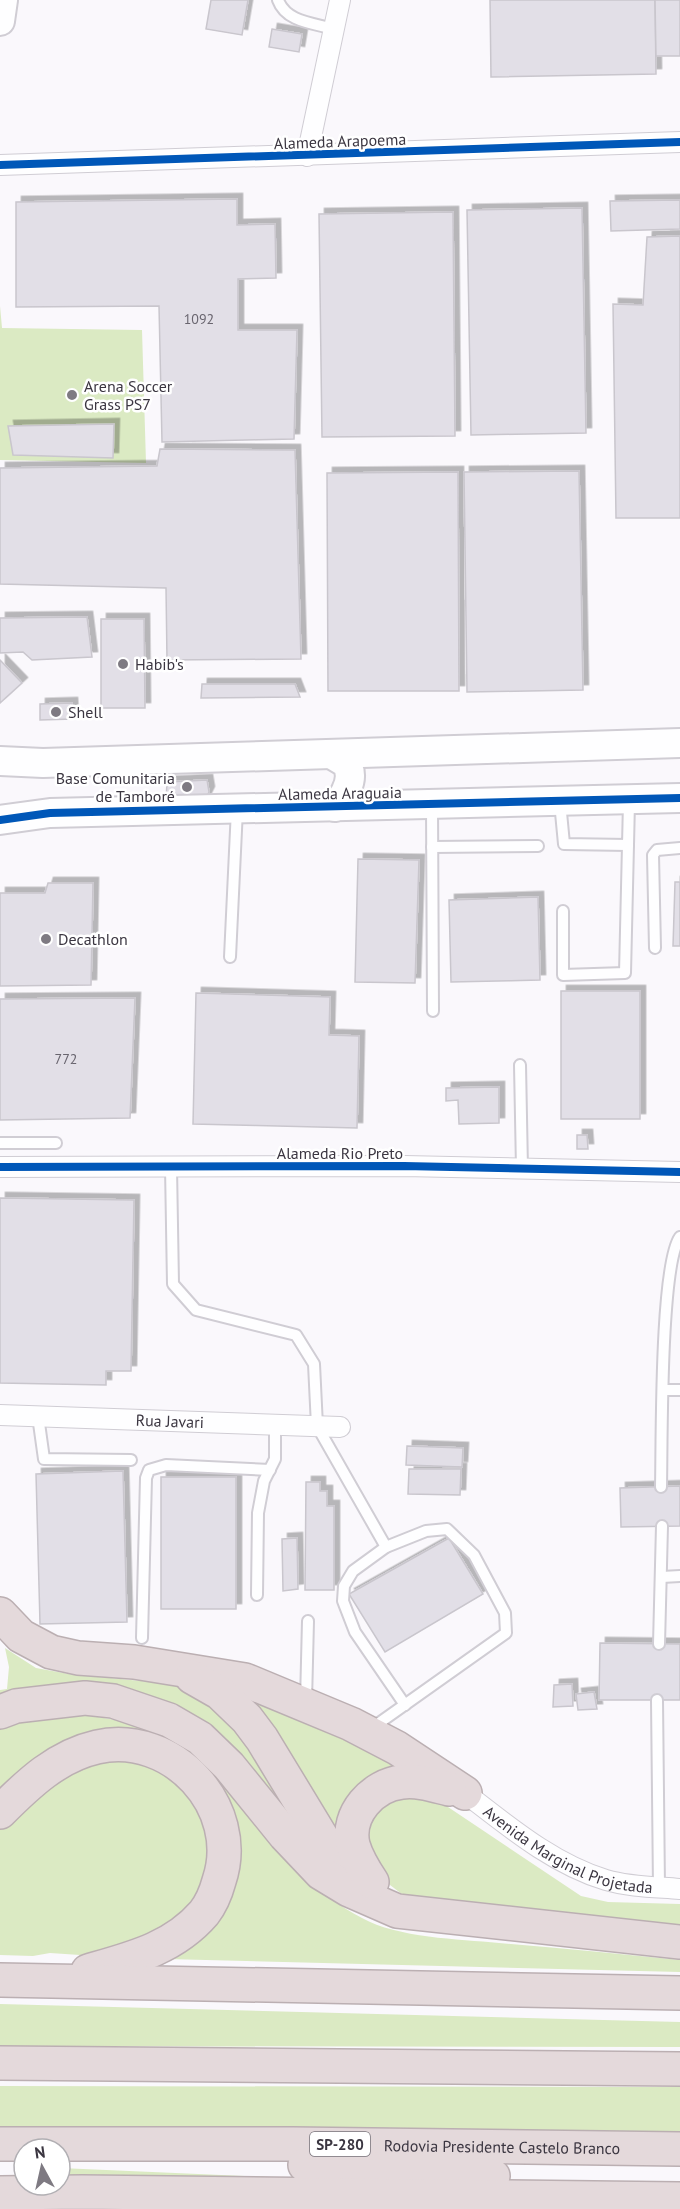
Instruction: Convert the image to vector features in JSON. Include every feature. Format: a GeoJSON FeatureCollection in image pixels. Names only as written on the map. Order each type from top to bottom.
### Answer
{"type":"FeatureCollection","features":[{"type":"Feature","properties":{"kind":"highway"},"geometry":{"type":"LineString","coordinates":[[0,1614],[32,1644],[51,1652],[78,1658],[176,1669],[245,1680],[306,1703],[397,1748],[465,1793]]}},
{"type":"Feature","properties":{"kind":"highway"},"geometry":{"type":"LineString","coordinates":[[176,1669],[234,1704],[262,1739],[330,1851],[384,1905]]}},
{"type":"Feature","properties":{"kind":"highway"},"geometry":{"type":"LineString","coordinates":[[0,1712],[16,1706],[85,1698],[113,1701],[169,1720],[200,1738],[229,1766],[285,1835],[321,1873],[384,1905],[680,1942]]}},
{"type":"Feature","properties":{"kind":"highway"},"geometry":{"type":"LineString","coordinates":[[0,1812],[39,1776],[73,1755],[98,1747],[124,1745],[147,1749],[187,1770],[200,1782],[213,1803],[219,1819],[224,1848],[222,1872],[205,1912],[164,1946],[136,1958],[56,1981]]}},
{"type":"Feature","properties":{"kind":"highway"},"geometry":{"type":"LineString","coordinates":[[384,1905],[359,1862],[352,1842],[356,1813],[372,1795],[385,1786],[401,1782],[420,1782],[465,1793]]}},
{"type":"Feature","properties":{"kind":"highway"},"geometry":{"type":"LineString","coordinates":[[0,1980],[680,1993]]}},
{"type":"Feature","properties":{"kind":"highway"},"geometry":{"type":"LineString","coordinates":[[0,2063],[680,2069]]}},
{"type":"Feature","properties":{"kind":"highway","name":"Rodovia Presidente Castelo Branco"},"geometry":{"type":"LineString","coordinates":[[0,2144],[155,2146],[293,2144],[680,2149]]}},
{"type":"Feature","properties":{"kind":"highway"},"geometry":{"type":"LineString","coordinates":[[155,2146],[185,2157],[237,2162],[680,2184]]}},
{"type":"Feature","properties":{"kind":"highway"},"geometry":{"type":"LineString","coordinates":[[82,2192],[119,2209]]}},
{"type":"Feature","properties":{"kind":"highway"},"geometry":{"type":"LineString","coordinates":[[0,2193],[680,2199]]}},
{"type":"Feature","properties":{"kind":"street"},"geometry":{"type":"LineString","coordinates":[[0,21],[3,0]]}},
{"type":"Feature","properties":{"kind":"street"},"geometry":{"type":"LineString","coordinates":[[306,156],[340,0]]}},
{"type":"Feature","properties":{"kind":"street","name":"Alameda Arapoema"},"geometry":{"type":"LineString","coordinates":[[0,165],[680,142]]}},
{"type":"Feature","properties":{"kind":"street"},"geometry":{"type":"LineString","coordinates":[[0,761],[43,763],[680,743]]}},
{"type":"Feature","properties":{"kind":"street"},"geometry":{"type":"LineString","coordinates":[[331,754],[346,763],[350,775],[344,795],[335,807]]}},
{"type":"Feature","properties":{"kind":"street","name":"Alameda Araguaia"},"geometry":{"type":"LineString","coordinates":[[0,819],[50,813],[680,798]]}},
{"type":"Feature","properties":{"kind":"street","name":"Alameda Rio Preto"},"geometry":{"type":"LineString","coordinates":[[0,1167],[522,1169],[680,1172]]}},
{"type":"Feature","properties":{"kind":"street","name":"Rua Javari"},"geometry":{"type":"LineString","coordinates":[[0,1415],[340,1427]]}},
{"type":"Feature","properties":{"kind":"street","name":"Avenida Marginal Projetada"},"geometry":{"type":"LineString","coordinates":[[465,1793],[527,1840],[585,1872],[629,1885],[680,1889]]}},
{"type":"Feature","properties":{"kind":"lane"},"geometry":{"type":"LineString","coordinates":[[278,0],[282,11],[292,18],[334,29]]}},
{"type":"Feature","properties":{"kind":"lane"},"geometry":{"type":"LineString","coordinates":[[562,912],[564,975],[626,973],[629,800]]}},
{"type":"Feature","properties":{"kind":"lane"},"geometry":{"type":"LineString","coordinates":[[560,802],[564,844],[628,845]]}},
{"type":"Feature","properties":{"kind":"lane"},"geometry":{"type":"LineString","coordinates":[[432,805],[433,1011]]}},
{"type":"Feature","properties":{"kind":"lane"},"geometry":{"type":"LineString","coordinates":[[230,957],[237,808]]}},
{"type":"Feature","properties":{"kind":"lane"},"geometry":{"type":"LineString","coordinates":[[432,847],[538,846]]}},
{"type":"Feature","properties":{"kind":"lane"},"geometry":{"type":"LineString","coordinates":[[655,948],[653,855],[657,850],[680,848]]}},
{"type":"Feature","properties":{"kind":"lane"},"geometry":{"type":"LineString","coordinates":[[520,1065],[522,1169]]}},
{"type":"Feature","properties":{"kind":"lane"},"geometry":{"type":"LineString","coordinates":[[0,1143],[56,1143]]}},
{"type":"Feature","properties":{"kind":"lane"},"geometry":{"type":"LineString","coordinates":[[171,1167],[173,1284],[196,1310],[296,1335],[314,1364],[317,1426],[386,1547]]}},
{"type":"Feature","properties":{"kind":"lane"},"geometry":{"type":"LineString","coordinates":[[661,1487],[668,1286],[675,1244],[680,1237]]}},
{"type":"Feature","properties":{"kind":"lane"},"geometry":{"type":"LineString","coordinates":[[664,1390],[680,1390]]}},
{"type":"Feature","properties":{"kind":"lane"},"geometry":{"type":"LineString","coordinates":[[38,1416],[44,1459],[131,1460]]}},
{"type":"Feature","properties":{"kind":"lane"},"geometry":{"type":"LineString","coordinates":[[257,1595],[258,1513],[264,1481],[275,1459],[275,1424]]}},
{"type":"Feature","properties":{"kind":"lane"},"geometry":{"type":"LineString","coordinates":[[142,1638],[146,1478],[149,1470],[166,1465],[270,1470]]}},
{"type":"Feature","properties":{"kind":"lane"},"geometry":{"type":"LineString","coordinates":[[659,1644],[662,1526]]}},
{"type":"Feature","properties":{"kind":"lane"},"geometry":{"type":"LineString","coordinates":[[367,1732],[405,1705],[506,1633],[505,1612],[474,1554],[447,1529],[426,1531],[386,1547],[353,1571],[344,1586],[343,1601],[355,1632],[405,1705]]}},
{"type":"Feature","properties":{"kind":"lane"},"geometry":{"type":"LineString","coordinates":[[662,1577],[680,1576]]}},
{"type":"Feature","properties":{"kind":"lane"},"geometry":{"type":"LineString","coordinates":[[306,1703],[308,1621]]}},
{"type":"Feature","properties":{"kind":"lane"},"geometry":{"type":"LineString","coordinates":[[657,1700],[659,1887]]}},
{"type":"Feature","properties":{"kind":"green space","name":"Arena Soccer Grass PS7"},"geometry":{"type":"Polygon","coordinates":[[[0,306],[2,328],[142,330],[146,463],[0,460],[0,306]]]}},
{"type":"Feature","properties":{"kind":"green space"},"geometry":{"type":"Polygon","coordinates":[[[5,1648],[36,1668],[69,1674],[172,1684],[199,1693],[230,1712],[307,1842],[184,1721],[0,1700],[0,1690],[7,1689],[9,1667],[5,1648]]]}},
{"type":"Feature","properties":{"kind":"green space"},"geometry":{"type":"Polygon","coordinates":[[[230,1687],[400,1763],[342,1837],[230,1687]]]}},
{"type":"Feature","properties":{"kind":"green space"},"geometry":{"type":"Polygon","coordinates":[[[76,1713],[146,1728],[184,1746],[213,1772],[253,1823],[290,1864],[330,1899],[377,1925],[429,1937],[680,1960],[680,1972],[166,1959],[230,1839],[154,1744],[0,1795],[0,1725],[76,1713]]]}},
{"type":"Feature","properties":{"kind":"green space"},"geometry":{"type":"Polygon","coordinates":[[[104,1755],[167,1770],[206,1816],[210,1878],[174,1928],[95,1956],[50,1953],[33,1956],[0,1955],[0,1822],[36,1785],[104,1755]]]}},
{"type":"Feature","properties":{"kind":"green space"},"geometry":{"type":"Polygon","coordinates":[[[419,1794],[448,1807],[581,1896],[608,1902],[680,1904],[680,1933],[403,1895],[381,1878],[368,1862],[365,1812],[374,1800],[419,1794]]]}},
{"type":"Feature","properties":{"kind":"green space"},"geometry":{"type":"Polygon","coordinates":[[[0,2004],[680,2022],[680,2047],[0,2046],[0,2004]]]}},
{"type":"Feature","properties":{"kind":"green space"},"geometry":{"type":"Polygon","coordinates":[[[0,2086],[680,2087],[680,2133],[0,2127],[0,2086]]]}},
{"type":"Feature","properties":{"kind":"green space"},"geometry":{"type":"Polygon","coordinates":[[[72,2169],[432,2184],[72,2182],[72,2169]]]}},
{"type":"Feature","properties":{"kind":"building"},"geometry":{"type":"Polygon","coordinates":[[[211,0],[248,0],[242,35],[206,29],[211,0]]]}},
{"type":"Feature","properties":{"kind":"building"},"geometry":{"type":"Polygon","coordinates":[[[490,0],[655,0],[656,74],[491,77],[490,0]]]}},
{"type":"Feature","properties":{"kind":"building"},"geometry":{"type":"Polygon","coordinates":[[[655,0],[680,0],[680,56],[656,56],[655,0]]]}},
{"type":"Feature","properties":{"kind":"building"},"geometry":{"type":"Polygon","coordinates":[[[272,29],[302,34],[299,52],[269,47],[272,29]]]}},
{"type":"Feature","properties":{"kind":"building"},"geometry":{"type":"Polygon","coordinates":[[[237,199],[237,225],[275,224],[276,278],[238,279],[238,330],[297,330],[294,439],[162,442],[159,306],[16,307],[16,202],[237,199]]]}},
{"type":"Feature","properties":{"kind":"building"},"geometry":{"type":"Polygon","coordinates":[[[680,200],[680,229],[611,231],[610,201],[680,200]]]}},
{"type":"Feature","properties":{"kind":"building"},"geometry":{"type":"Polygon","coordinates":[[[582,208],[586,433],[471,435],[467,210],[582,208]]]}},
{"type":"Feature","properties":{"kind":"building"},"geometry":{"type":"Polygon","coordinates":[[[453,212],[455,436],[322,437],[319,214],[453,212]]]}},
{"type":"Feature","properties":{"kind":"building"},"geometry":{"type":"Polygon","coordinates":[[[680,236],[680,518],[616,518],[613,304],[643,305],[647,237],[680,236]]]}},
{"type":"Feature","properties":{"kind":"building"},"geometry":{"type":"Polygon","coordinates":[[[114,424],[113,458],[13,455],[8,426],[114,424]]]}},
{"type":"Feature","properties":{"kind":"building"},"geometry":{"type":"Polygon","coordinates":[[[160,449],[295,450],[301,659],[167,660],[166,588],[0,584],[0,468],[157,466],[160,449]]]}},
{"type":"Feature","properties":{"kind":"building"},"geometry":{"type":"Polygon","coordinates":[[[579,471],[583,690],[467,692],[464,472],[579,471]]]}},
{"type":"Feature","properties":{"kind":"building"},"geometry":{"type":"Polygon","coordinates":[[[458,472],[459,691],[328,691],[327,473],[458,472]]]}},
{"type":"Feature","properties":{"kind":"building"},"geometry":{"type":"Polygon","coordinates":[[[87,617],[92,657],[32,660],[23,652],[0,653],[0,618],[87,617]]]}},
{"type":"Feature","properties":{"kind":"building","name":"Habib's"},"geometry":{"type":"Polygon","coordinates":[[[101,619],[144,619],[145,708],[101,708],[101,619]]]}},
{"type":"Feature","properties":{"kind":"building"},"geometry":{"type":"Polygon","coordinates":[[[0,660],[22,683],[0,703],[0,660]]]}},
{"type":"Feature","properties":{"kind":"building"},"geometry":{"type":"Polygon","coordinates":[[[202,684],[295,684],[300,697],[201,698],[202,684]]]}},
{"type":"Feature","properties":{"kind":"building","name":"Shell"},"geometry":{"type":"Polygon","coordinates":[[[72,703],[73,719],[40,720],[40,704],[72,703]]]}},
{"type":"Feature","properties":{"kind":"building","name":"Base Comunitaria de Tamboré"},"geometry":{"type":"Polygon","coordinates":[[[207,780],[209,792],[205,800],[166,801],[167,782],[207,780]]]}},
{"type":"Feature","properties":{"kind":"building"},"geometry":{"type":"Polygon","coordinates":[[[358,859],[419,860],[415,983],[355,982],[358,859]]]}},
{"type":"Feature","properties":{"kind":"building"},"geometry":{"type":"Polygon","coordinates":[[[675,882],[680,882],[680,946],[673,946],[675,882]]]}},
{"type":"Feature","properties":{"kind":"building","name":"Decathlon"},"geometry":{"type":"Polygon","coordinates":[[[48,883],[93,883],[91,985],[0,986],[0,893],[45,893],[48,883]]]}},
{"type":"Feature","properties":{"kind":"building"},"geometry":{"type":"Polygon","coordinates":[[[538,897],[540,980],[451,982],[449,900],[538,897]]]}},
{"type":"Feature","properties":{"kind":"building"},"geometry":{"type":"Polygon","coordinates":[[[561,991],[640,991],[640,1119],[561,1119],[561,991]]]}},
{"type":"Feature","properties":{"kind":"building"},"geometry":{"type":"Polygon","coordinates":[[[196,993],[330,997],[329,1035],[359,1036],[357,1128],[193,1124],[196,993]]]}},
{"type":"Feature","properties":{"kind":"building"},"geometry":{"type":"Polygon","coordinates":[[[135,998],[130,1118],[0,1120],[0,999],[135,998]]]}},
{"type":"Feature","properties":{"kind":"building"},"geometry":{"type":"Polygon","coordinates":[[[499,1087],[499,1123],[459,1124],[458,1100],[446,1101],[446,1088],[499,1087]]]}},
{"type":"Feature","properties":{"kind":"building"},"geometry":{"type":"Polygon","coordinates":[[[577,1135],[587,1135],[588,1149],[577,1149],[577,1135]]]}},
{"type":"Feature","properties":{"kind":"building"},"geometry":{"type":"Polygon","coordinates":[[[0,1198],[134,1200],[131,1371],[106,1371],[106,1385],[0,1383],[0,1198]]]}},
{"type":"Feature","properties":{"kind":"building"},"geometry":{"type":"Polygon","coordinates":[[[407,1446],[463,1448],[462,1467],[406,1465],[407,1446]]]}},
{"type":"Feature","properties":{"kind":"building"},"geometry":{"type":"Polygon","coordinates":[[[409,1469],[461,1469],[460,1495],[408,1494],[409,1469]]]}},
{"type":"Feature","properties":{"kind":"building"},"geometry":{"type":"Polygon","coordinates":[[[123,1471],[127,1622],[40,1624],[36,1474],[123,1471]]]}},
{"type":"Feature","properties":{"kind":"building"},"geometry":{"type":"Polygon","coordinates":[[[161,1477],[236,1477],[236,1609],[161,1609],[161,1477]]]}},
{"type":"Feature","properties":{"kind":"building"},"geometry":{"type":"Polygon","coordinates":[[[306,1482],[320,1482],[320,1491],[327,1491],[327,1506],[334,1506],[334,1590],[305,1590],[306,1482]]]}},
{"type":"Feature","properties":{"kind":"building"},"geometry":{"type":"Polygon","coordinates":[[[680,1486],[680,1526],[621,1527],[620,1488],[680,1486]]]}},
{"type":"Feature","properties":{"kind":"building"},"geometry":{"type":"Polygon","coordinates":[[[297,1538],[298,1589],[283,1591],[282,1539],[297,1538]]]}},
{"type":"Feature","properties":{"kind":"building"},"geometry":{"type":"Polygon","coordinates":[[[449,1538],[483,1594],[385,1652],[349,1594],[449,1538]]]}},
{"type":"Feature","properties":{"kind":"building"},"geometry":{"type":"Polygon","coordinates":[[[600,1643],[680,1644],[680,1700],[599,1700],[600,1643]]]}},
{"type":"Feature","properties":{"kind":"building"},"geometry":{"type":"Polygon","coordinates":[[[572,1684],[573,1706],[553,1707],[554,1685],[572,1684]]]}},
{"type":"Feature","properties":{"kind":"building"},"geometry":{"type":"Polygon","coordinates":[[[594,1692],[597,1709],[578,1710],[576,1694],[594,1692]]]}},
{"type":"Feature","properties":{"kind":"cycle path"},"geometry":{"type":"LineString","coordinates":[[0,165],[680,142]]}},
{"type":"Feature","properties":{"kind":"cycle path"},"geometry":{"type":"LineString","coordinates":[[0,820],[50,813],[680,798]]}},
{"type":"Feature","properties":{"kind":"cycle path"},"geometry":{"type":"LineString","coordinates":[[0,1167],[404,1166],[680,1172]]}},
{"type":"Feature","properties":{"kind":"place","name":"Arena Soccer Grass PS7"},"geometry":{"type":"Point","coordinates":[72,395]}},
{"type":"Feature","properties":{"kind":"place","name":"Habib's"},"geometry":{"type":"Point","coordinates":[123,664]}},
{"type":"Feature","properties":{"kind":"place","name":"Shell"},"geometry":{"type":"Point","coordinates":[56,712]}},
{"type":"Feature","properties":{"kind":"place","name":"Base Comunitaria de Tamboré"},"geometry":{"type":"Point","coordinates":[187,787]}},
{"type":"Feature","properties":{"kind":"place","name":"Decathlon"},"geometry":{"type":"Point","coordinates":[46,939]}}]}
